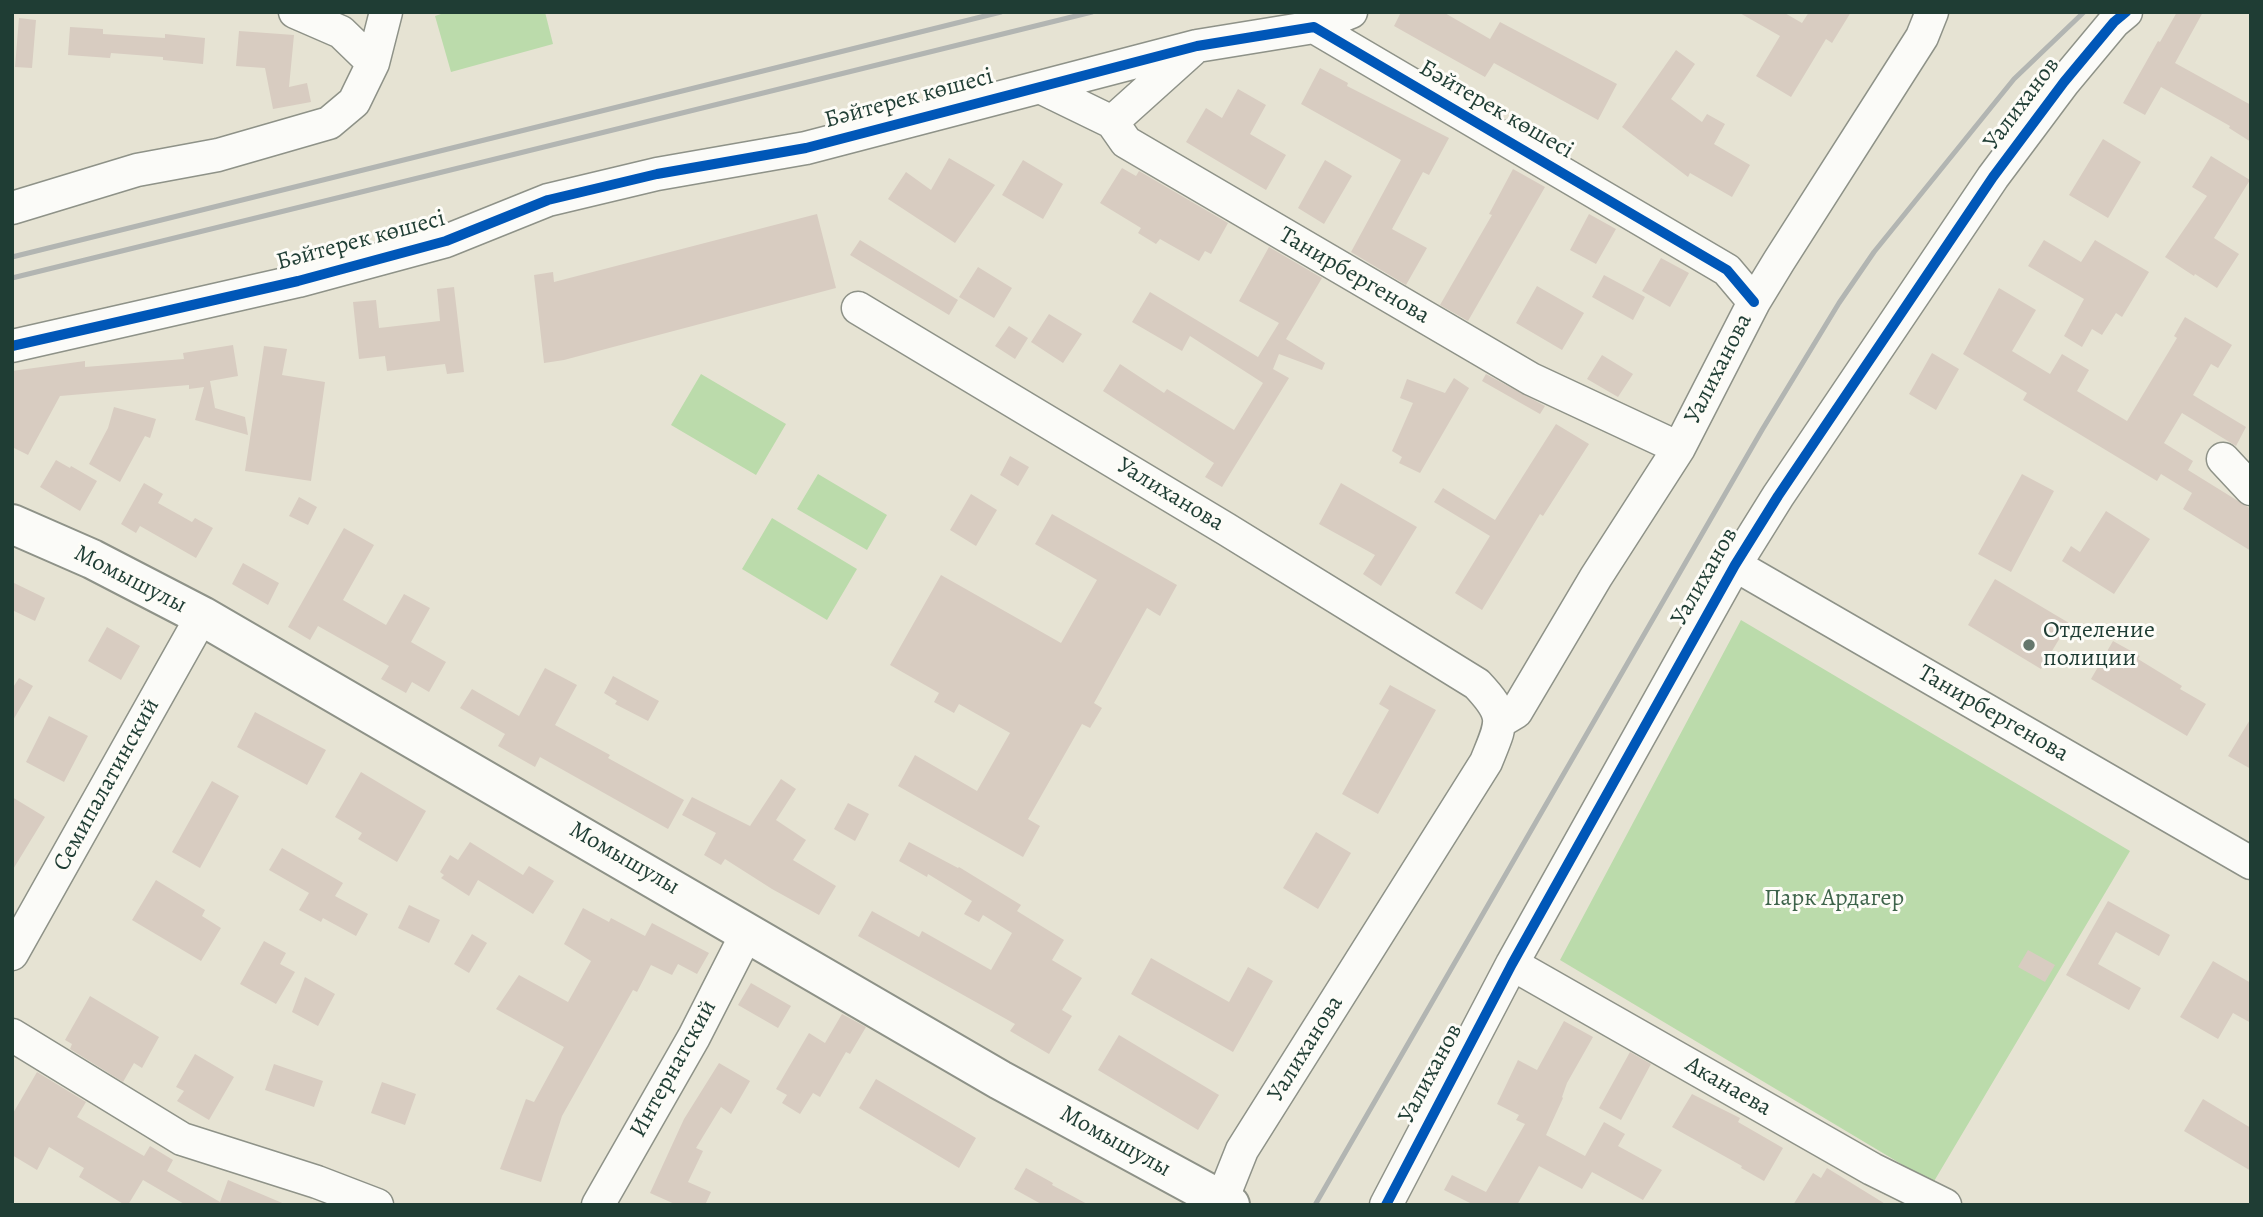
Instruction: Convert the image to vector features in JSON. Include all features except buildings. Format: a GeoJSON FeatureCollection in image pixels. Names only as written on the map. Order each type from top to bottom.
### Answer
{"type":"FeatureCollection","features":[{"type":"Feature","properties":{"kind":"main road","name":"Момышулы"},"geometry":{"type":"LineString","coordinates":[[12,524],[92,559],[202,616],[748,931],[1000,1080],[1224,1203]]}},
{"type":"Feature","properties":{"kind":"street"},"geometry":{"type":"LineString","coordinates":[[295,12],[341,32],[373,63]]}},
{"type":"Feature","properties":{"kind":"street"},"geometry":{"type":"LineString","coordinates":[[12,208],[137,170],[218,155],[329,123],[354,102],[373,63],[386,12]]}},
{"type":"Feature","properties":{"kind":"street"},"geometry":{"type":"LineString","coordinates":[[1314,27],[1352,12]]}},
{"type":"Feature","properties":{"kind":"street","name":"Уалиханова"},"geometry":{"type":"LineString","coordinates":[[1501,721],[1516,712],[1596,577],[1679,448],[1754,302],[1922,37],[1932,12]]}},
{"type":"Feature","properties":{"kind":"street","name":"Уалиханов"},"geometry":{"type":"LineString","coordinates":[[1386,1205],[1512,964],[1735,565],[1778,496],[1993,177],[2064,82],[2114,22],[2126,12]]}},
{"type":"Feature","properties":{"kind":"street","name":"Бәйтерек көшесі"},"geometry":{"type":"LineString","coordinates":[[12,346],[298,281],[446,242],[548,200],[657,174],[806,148],[1197,46],[1314,27],[1727,270],[1754,302]]}},
{"type":"Feature","properties":{"kind":"street"},"geometry":{"type":"LineString","coordinates":[[1112,122],[1197,46]]}},
{"type":"Feature","properties":{"kind":"street","name":"Танирбергенова"},"geometry":{"type":"LineString","coordinates":[[1040,87],[1112,122],[1126,142],[1531,379],[1679,448]]}},
{"type":"Feature","properties":{"kind":"street","name":"Уалиханова"},"geometry":{"type":"LineString","coordinates":[[858,308],[1226,528],[1477,684],[1495,703],[1501,721],[1486,762],[1242,1150],[1224,1203]]}},
{"type":"Feature","properties":{"kind":"street"},"geometry":{"type":"LineString","coordinates":[[2223,459],[2251,489]]}},
{"type":"Feature","properties":{"kind":"street","name":"Танирбергенова"},"geometry":{"type":"LineString","coordinates":[[1735,565],[2251,863]]}},
{"type":"Feature","properties":{"kind":"street","name":"Семипалатинский"},"geometry":{"type":"LineString","coordinates":[[12,954],[202,616]]}},
{"type":"Feature","properties":{"kind":"street","name":"Интернатский"},"geometry":{"type":"LineString","coordinates":[[598,1205],[694,1037],[748,931]]}},
{"type":"Feature","properties":{"kind":"street","name":"Аканаева"},"geometry":{"type":"LineString","coordinates":[[1512,964],[1872,1169],[1945,1205]]}},
{"type":"Feature","properties":{"kind":"street"},"geometry":{"type":"LineString","coordinates":[[12,1035],[182,1139],[317,1182],[377,1205]]}},
{"type":"Feature","properties":{"kind":"green space"},"geometry":{"type":"Polygon","coordinates":[[[447,12],[545,12],[553,44],[451,72],[435,16],[447,12]]]}},
{"type":"Feature","properties":{"kind":"green space"},"geometry":{"type":"Polygon","coordinates":[[[701,374],[786,424],[756,475],[671,425],[701,374]]]}},
{"type":"Feature","properties":{"kind":"green space"},"geometry":{"type":"Polygon","coordinates":[[[818,474],[887,515],[867,550],[797,509],[818,474]]]}},
{"type":"Feature","properties":{"kind":"green space"},"geometry":{"type":"Polygon","coordinates":[[[772,518],[857,569],[827,620],[742,569],[772,518]]]}},
{"type":"Feature","properties":{"kind":"green space","name":"Парк Ардагер"},"geometry":{"type":"Polygon","coordinates":[[[1741,620],[2130,851],[1933,1183],[1560,960],[1741,620]]]}},
{"type":"Feature","properties":{"kind":"railway"},"geometry":{"type":"LineString","coordinates":[[12,257],[1001,12]]}},
{"type":"Feature","properties":{"kind":"railway"},"geometry":{"type":"LineString","coordinates":[[12,278],[1092,12]]}},
{"type":"Feature","properties":{"kind":"railway"},"geometry":{"type":"LineString","coordinates":[[1315,1205],[1762,430],[1839,303],[1874,252],[2014,79],[2084,12]]}},
{"type":"Feature","properties":{"kind":"cycle path"},"geometry":{"type":"LineString","coordinates":[[1386,1205],[1512,964],[1735,565],[1778,496],[1993,177],[2064,82],[2114,22],[2126,12]]}},
{"type":"Feature","properties":{"kind":"cycle path"},"geometry":{"type":"LineString","coordinates":[[12,346],[298,281],[446,241],[548,200],[657,174],[806,148],[1197,46],[1314,27],[1727,270],[1754,302]]}},
{"type":"Feature","properties":{"kind":"place","name":"Отделение полиции"},"geometry":{"type":"Point","coordinates":[2029,645]}}]}
